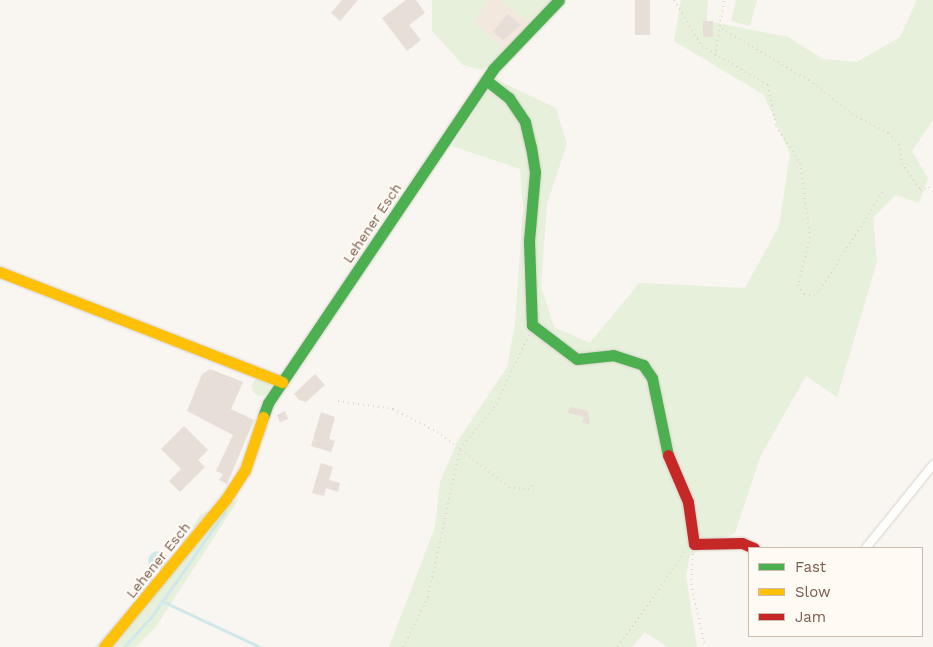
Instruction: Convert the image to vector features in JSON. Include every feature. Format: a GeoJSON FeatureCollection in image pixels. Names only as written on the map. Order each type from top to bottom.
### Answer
{"type":"FeatureCollection","features":[{"type":"Feature","properties":{"kind":"street","name":"Lehener Esch"},"geometry":{"type":"LineString","coordinates":[[104,647],[164,579],[237,483],[268,403],[282,382],[486,80],[559,0]]}},
{"type":"Feature","properties":{"kind":"street"},"geometry":{"type":"LineString","coordinates":[[486,80],[509,98],[525,122],[531,147],[535,172],[529,241],[532,325],[577,359],[613,355],[643,365],[652,378],[669,462],[688,502],[694,544],[742,542],[752,547]]}},
{"type":"Feature","properties":{"kind":"street"},"geometry":{"type":"LineString","coordinates":[[0,272],[282,382]]}},
{"type":"Feature","properties":{"kind":"street"},"geometry":{"type":"LineString","coordinates":[[867,547],[933,465]]}},
{"type":"Feature","properties":{"kind":"path"},"geometry":{"type":"LineString","coordinates":[[674,0],[702,46],[715,56],[768,85],[776,126],[800,163],[810,238],[798,284],[804,294],[814,296],[820,290],[883,192]]}},
{"type":"Feature","properties":{"kind":"path"},"geometry":{"type":"LineString","coordinates":[[715,56],[722,29],[724,0]]}},
{"type":"Feature","properties":{"kind":"path"},"geometry":{"type":"LineString","coordinates":[[722,29],[809,80],[852,114],[888,134],[899,144],[902,163],[920,190],[929,187],[933,192]]}},
{"type":"Feature","properties":{"kind":"path"},"geometry":{"type":"LineString","coordinates":[[403,647],[428,597],[460,449],[494,408],[516,369],[532,325]]}},
{"type":"Feature","properties":{"kind":"path"},"geometry":{"type":"LineString","coordinates":[[338,401],[393,409],[460,449],[510,486],[528,489],[536,483]]}},
{"type":"Feature","properties":{"kind":"path"},"geometry":{"type":"LineString","coordinates":[[618,647],[679,556],[694,544]]}},
{"type":"Feature","properties":{"kind":"path"},"geometry":{"type":"LineString","coordinates":[[694,544],[691,584],[705,647]]}},
{"type":"Feature","properties":{"kind":"shaded area"},"geometry":{"type":"Polygon","coordinates":[[[487,0],[501,0],[533,26],[508,51],[474,23],[487,0]]]}},
{"type":"Feature","properties":{"kind":"green space"},"geometry":{"type":"Polygon","coordinates":[[[432,0],[487,0],[474,23],[508,51],[482,70],[463,65],[432,31],[432,0]]]}},
{"type":"Feature","properties":{"kind":"green space"},"geometry":{"type":"Polygon","coordinates":[[[501,0],[554,0],[533,26],[501,0]]]}},
{"type":"Feature","properties":{"kind":"green space"},"geometry":{"type":"Polygon","coordinates":[[[681,0],[708,0],[707,21],[788,37],[823,59],[857,62],[900,37],[917,0],[933,0],[933,120],[912,151],[928,178],[919,203],[896,195],[873,218],[877,262],[837,397],[806,376],[761,455],[735,533],[690,555],[686,576],[697,647],[667,647],[645,632],[632,647],[389,647],[435,527],[440,482],[457,442],[507,367],[515,324],[523,209],[520,169],[452,146],[495,79],[556,108],[567,144],[547,204],[541,286],[554,327],[590,343],[639,283],[745,288],[779,226],[790,154],[764,95],[674,41],[681,0]]]}},
{"type":"Feature","properties":{"kind":"green space"},"geometry":{"type":"Polygon","coordinates":[[[736,0],[757,0],[750,26],[731,21],[736,0]]]}},
{"type":"Feature","properties":{"kind":"green space"},"geometry":{"type":"Polygon","coordinates":[[[257,378],[265,378],[270,383],[268,394],[257,396],[252,391],[252,383],[257,378]]]}},
{"type":"Feature","properties":{"kind":"green space"},"geometry":{"type":"Polygon","coordinates":[[[239,499],[155,628],[136,647],[94,647],[159,578],[201,514],[239,499]]]}},
{"type":"Feature","properties":{"kind":"water"},"geometry":{"type":"Polygon","coordinates":[[[158,551],[165,554],[168,561],[165,568],[158,571],[151,568],[148,561],[151,554],[158,551]]]}},
{"type":"Feature","properties":{"kind":"water"},"geometry":{"type":"Polygon","coordinates":[[[142,575],[155,579],[138,598],[134,588],[142,575]]]}},
{"type":"Feature","properties":{"kind":"building"},"geometry":{"type":"Polygon","coordinates":[[[342,0],[358,0],[340,21],[331,13],[342,0]]]}},
{"type":"Feature","properties":{"kind":"building"},"geometry":{"type":"Polygon","coordinates":[[[406,0],[416,0],[425,13],[409,25],[421,40],[407,51],[382,18],[406,0]]]}},
{"type":"Feature","properties":{"kind":"building"},"geometry":{"type":"Polygon","coordinates":[[[635,0],[650,0],[650,35],[635,35],[635,0]]]}},
{"type":"Feature","properties":{"kind":"building"},"geometry":{"type":"Polygon","coordinates":[[[507,14],[521,25],[503,40],[493,32],[507,14]]]}},
{"type":"Feature","properties":{"kind":"building"},"geometry":{"type":"Polygon","coordinates":[[[703,21],[713,21],[713,37],[703,37],[703,21]]]}},
{"type":"Feature","properties":{"kind":"building"},"geometry":{"type":"Polygon","coordinates":[[[210,369],[243,382],[231,409],[254,420],[227,484],[219,480],[223,474],[216,471],[233,435],[187,411],[202,374],[210,369]]]}},
{"type":"Feature","properties":{"kind":"building"},"geometry":{"type":"Polygon","coordinates":[[[315,374],[325,385],[306,402],[299,400],[294,394],[315,374]]]}},
{"type":"Feature","properties":{"kind":"building"},"geometry":{"type":"Polygon","coordinates":[[[570,407],[588,411],[590,425],[582,422],[584,417],[568,413],[570,407]]]}},
{"type":"Feature","properties":{"kind":"building"},"geometry":{"type":"Polygon","coordinates":[[[285,411],[288,419],[280,422],[277,415],[285,411]]]}},
{"type":"Feature","properties":{"kind":"building"},"geometry":{"type":"Polygon","coordinates":[[[321,412],[335,417],[329,439],[335,441],[331,452],[311,446],[321,412]]]}},
{"type":"Feature","properties":{"kind":"building"},"geometry":{"type":"Polygon","coordinates":[[[184,426],[208,450],[198,460],[205,467],[180,492],[169,481],[181,469],[161,449],[184,426]]]}},
{"type":"Feature","properties":{"kind":"building"},"geometry":{"type":"Polygon","coordinates":[[[321,463],[333,467],[329,480],[340,483],[338,492],[326,488],[324,496],[312,493],[321,463]]]}},
{"type":"Feature","properties":{"kind":"waterway"},"geometry":{"type":"LineString","coordinates":[[124,647],[152,616],[224,513]]}},
{"type":"Feature","properties":{"kind":"waterway"},"geometry":{"type":"LineString","coordinates":[[162,601],[260,647]]}},
{"type":"Feature","properties":{"kind":"traffic: fast"},"geometry":{"type":"LineString","coordinates":[[263,417],[268,403],[493,69],[559,0]]}},
{"type":"Feature","properties":{"kind":"traffic: fast"},"geometry":{"type":"LineString","coordinates":[[486,80],[509,98],[525,122],[531,147],[535,172],[529,241],[532,325],[577,359],[613,355],[643,365],[652,378],[668,455]]}},
{"type":"Feature","properties":{"kind":"traffic: slow"},"geometry":{"type":"LineString","coordinates":[[0,272],[282,382]]}},
{"type":"Feature","properties":{"kind":"traffic: slow"},"geometry":{"type":"LineString","coordinates":[[104,647],[226,499],[245,470],[263,417]]}},
{"type":"Feature","properties":{"kind":"traffic: jam"},"geometry":{"type":"LineString","coordinates":[[668,455],[688,502],[694,544],[742,543],[752,547]]}}]}
